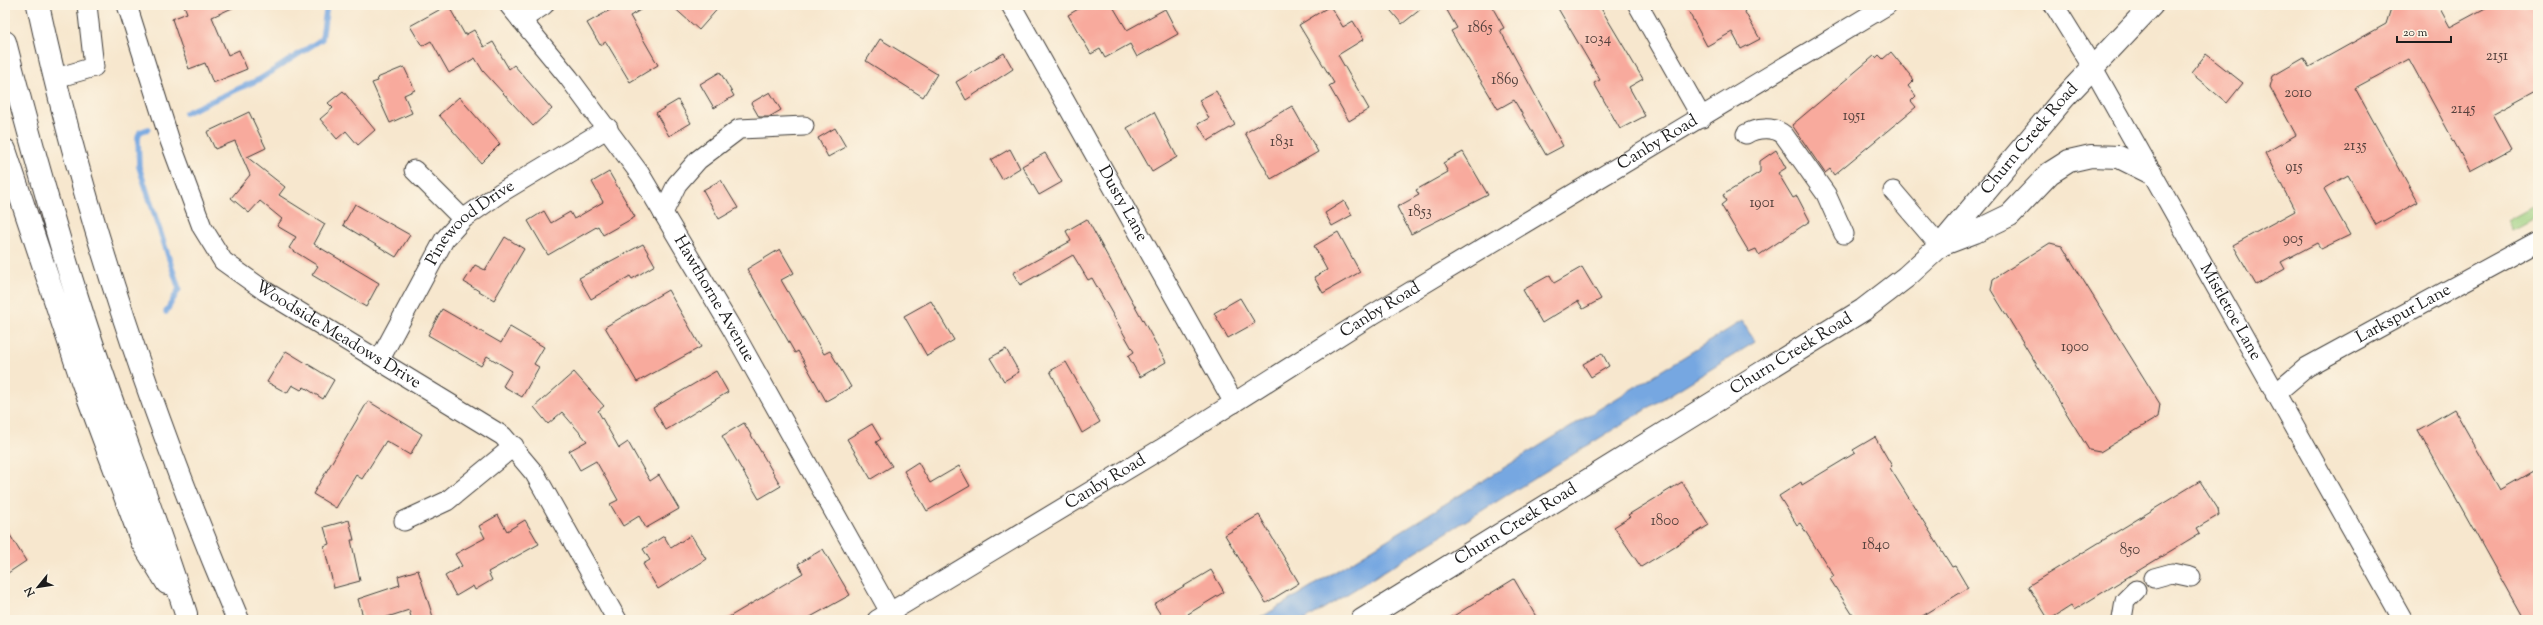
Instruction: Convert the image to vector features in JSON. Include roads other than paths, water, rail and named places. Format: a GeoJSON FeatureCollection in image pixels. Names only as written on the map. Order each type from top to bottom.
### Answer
{"type":"FeatureCollection","features":[{"type":"Feature","properties":{"kind":"main road"},"geometry":{"type":"LineString","coordinates":[[38,5],[91,207],[138,359],[197,523],[238,620]]}},
{"type":"Feature","properties":{"kind":"main road","name":"Churn Creek Road"},"geometry":{"type":"LineString","coordinates":[[1362,620],[1863,310],[1906,277],[1940,246],[2064,98],[2152,5]]}},
{"type":"Feature","properties":{"kind":"main road"},"geometry":{"type":"LineString","coordinates":[[5,42],[78,300],[162,536],[187,617]]}},
{"type":"Feature","properties":{"kind":"main road"},"geometry":{"type":"LineString","coordinates":[[5,150],[56,310],[142,542],[187,617]]}},
{"type":"Feature","properties":{"kind":"main road"},"geometry":{"type":"LineString","coordinates":[[1940,246],[1975,232],[2010,215],[2050,173],[2069,161],[2091,156],[2118,157],[2150,173]]}},
{"type":"Feature","properties":{"kind":"street"},"geometry":{"type":"LineString","coordinates":[[56,78],[94,67],[87,5]]}},
{"type":"Feature","properties":{"kind":"street","name":"Woodside Meadows Drive"},"geometry":{"type":"LineString","coordinates":[[127,5],[186,184],[202,227],[218,256],[238,274],[379,361],[491,427],[514,446],[535,474],[617,620]]}},
{"type":"Feature","properties":{"kind":"street","name":"Hawthorne Avenue"},"geometry":{"type":"LineString","coordinates":[[509,5],[608,128],[640,174],[732,329],[883,616]]}},
{"type":"Feature","properties":{"kind":"street"},"geometry":{"type":"LineString","coordinates":[[521,20],[544,5]]}},
{"type":"Feature","properties":{"kind":"street","name":"Dusty Lane"},"geometry":{"type":"LineString","coordinates":[[1011,5],[1234,403]]}},
{"type":"Feature","properties":{"kind":"street"},"geometry":{"type":"LineString","coordinates":[[1638,5],[1702,118]]}},
{"type":"Feature","properties":{"kind":"street","name":"Mistletoe Lane"},"geometry":{"type":"LineString","coordinates":[[2054,5],[2093,68],[2150,173],[2403,620]]}},
{"type":"Feature","properties":{"kind":"street","name":"Canby Road"},"geometry":{"type":"LineString","coordinates":[[883,616],[1234,403],[1378,311],[1702,118],[1881,7]]}},
{"type":"Feature","properties":{"kind":"street"},"geometry":{"type":"LineString","coordinates":[[663,213],[677,184],[698,160],[739,129],[804,126]]}},
{"type":"Feature","properties":{"kind":"street","name":"Pinewood Drive"},"geometry":{"type":"LineString","coordinates":[[379,361],[444,240],[463,219],[500,193],[608,128]]}},
{"type":"Feature","properties":{"kind":"street"},"geometry":{"type":"LineString","coordinates":[[1746,134],[1755,130],[1766,130],[1778,131],[1784,135],[1826,194],[1844,234]]}},
{"type":"Feature","properties":{"kind":"street"},"geometry":{"type":"LineString","coordinates":[[414,170],[463,219]]}},
{"type":"Feature","properties":{"kind":"street"},"geometry":{"type":"LineString","coordinates":[[1893,191],[1940,246]]}},
{"type":"Feature","properties":{"kind":"street","name":"Larkspur Lane"},"geometry":{"type":"LineString","coordinates":[[2275,394],[2308,367],[2538,241]]}},
{"type":"Feature","properties":{"kind":"street"},"geometry":{"type":"LineString","coordinates":[[404,521],[447,501],[514,446]]}},
{"type":"Feature","properties":{"kind":"street"},"geometry":{"type":"LineString","coordinates":[[2154,578],[2172,573],[2191,577]]}},
{"type":"Feature","properties":{"kind":"street"},"geometry":{"type":"LineString","coordinates":[[2122,618],[2125,601],[2136,590]]}},
{"type":"Feature","properties":{"kind":"water"},"geometry":{"type":"Polygon","coordinates":[[[1742,321],[1755,342],[1305,620],[1257,620],[1742,321]]]}},
{"type":"Feature","properties":{"kind":"waterway"},"geometry":{"type":"LineString","coordinates":[[185,113],[260,79],[322,39],[327,5]]}},
{"type":"Feature","properties":{"kind":"waterway"},"geometry":{"type":"LineString","coordinates":[[148,129],[140,132],[138,137],[139,167],[179,289],[166,312]]}}]}
